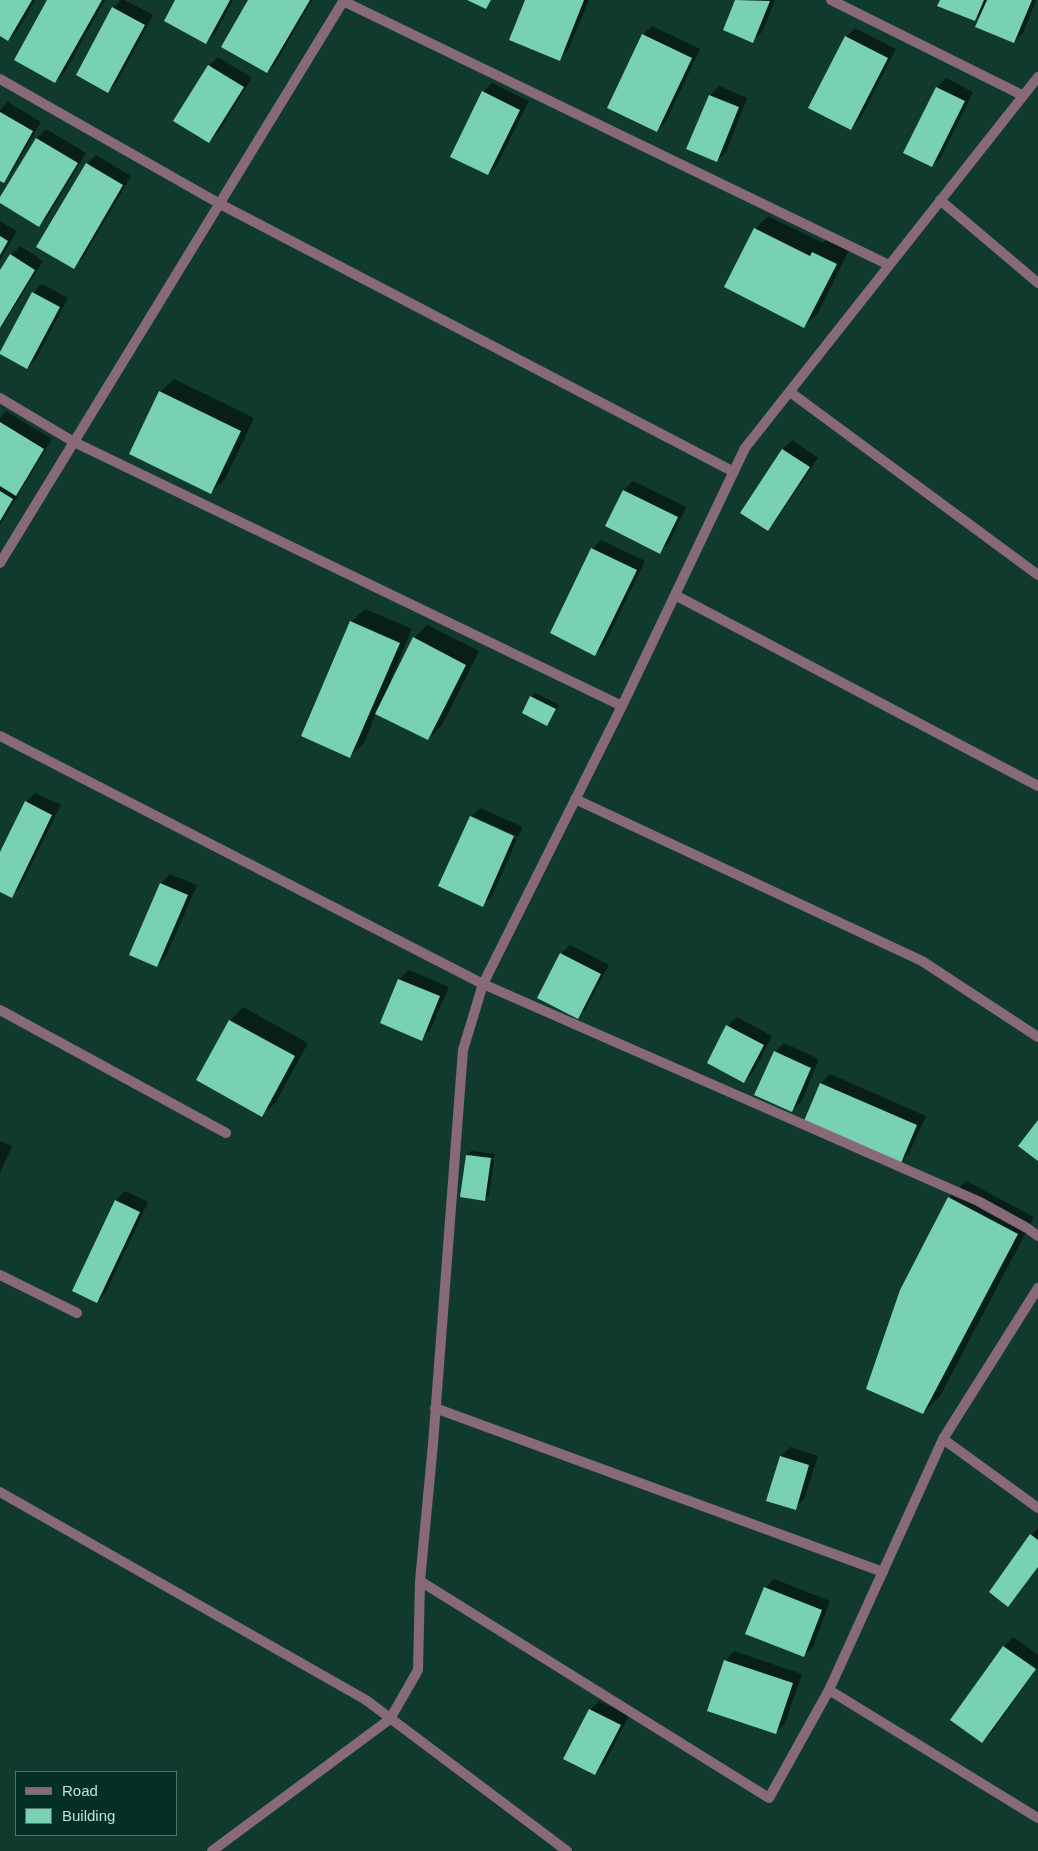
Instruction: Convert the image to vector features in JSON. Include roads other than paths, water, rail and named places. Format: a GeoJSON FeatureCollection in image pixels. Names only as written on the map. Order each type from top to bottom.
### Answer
{"type":"FeatureCollection","features":[{"type":"Feature","properties":{"kind":"street"},"geometry":{"type":"LineString","coordinates":[[0,563],[344,0],[890,265]]}},
{"type":"Feature","properties":{"kind":"street"},"geometry":{"type":"LineString","coordinates":[[831,0],[1022,95]]}},
{"type":"Feature","properties":{"kind":"street"},"geometry":{"type":"LineString","coordinates":[[212,1851],[390,1719],[418,1670],[420,1581],[463,1050],[483,984],[622,706],[745,448],[1038,77]]}},
{"type":"Feature","properties":{"kind":"street"},"geometry":{"type":"LineString","coordinates":[[0,79],[220,204],[734,472]]}},
{"type":"Feature","properties":{"kind":"street"},"geometry":{"type":"LineString","coordinates":[[940,200],[1038,283]]}},
{"type":"Feature","properties":{"kind":"street"},"geometry":{"type":"LineString","coordinates":[[790,392],[1038,575]]}},
{"type":"Feature","properties":{"kind":"street"},"geometry":{"type":"LineString","coordinates":[[0,398],[74,442],[622,706]]}},
{"type":"Feature","properties":{"kind":"street"},"geometry":{"type":"LineString","coordinates":[[675,595],[1038,786]]}},
{"type":"Feature","properties":{"kind":"street"},"geometry":{"type":"LineString","coordinates":[[0,736],[483,984],[978,1201],[1038,1236]]}},
{"type":"Feature","properties":{"kind":"street"},"geometry":{"type":"LineString","coordinates":[[575,799],[922,962],[1038,1037]]}},
{"type":"Feature","properties":{"kind":"street"},"geometry":{"type":"LineString","coordinates":[[0,1010],[226,1133]]}},
{"type":"Feature","properties":{"kind":"street"},"geometry":{"type":"LineString","coordinates":[[0,1274],[77,1313]]}},
{"type":"Feature","properties":{"kind":"street"},"geometry":{"type":"LineString","coordinates":[[420,1581],[769,1798],[829,1690],[944,1439],[1038,1288]]}},
{"type":"Feature","properties":{"kind":"street"},"geometry":{"type":"LineString","coordinates":[[435,1408],[883,1572]]}},
{"type":"Feature","properties":{"kind":"street"},"geometry":{"type":"LineString","coordinates":[[944,1439],[1038,1508]]}},
{"type":"Feature","properties":{"kind":"street"},"geometry":{"type":"LineString","coordinates":[[0,1492],[366,1700],[567,1851]]}},
{"type":"Feature","properties":{"kind":"street"},"geometry":{"type":"LineString","coordinates":[[829,1690],[1038,1818]]}}]}
